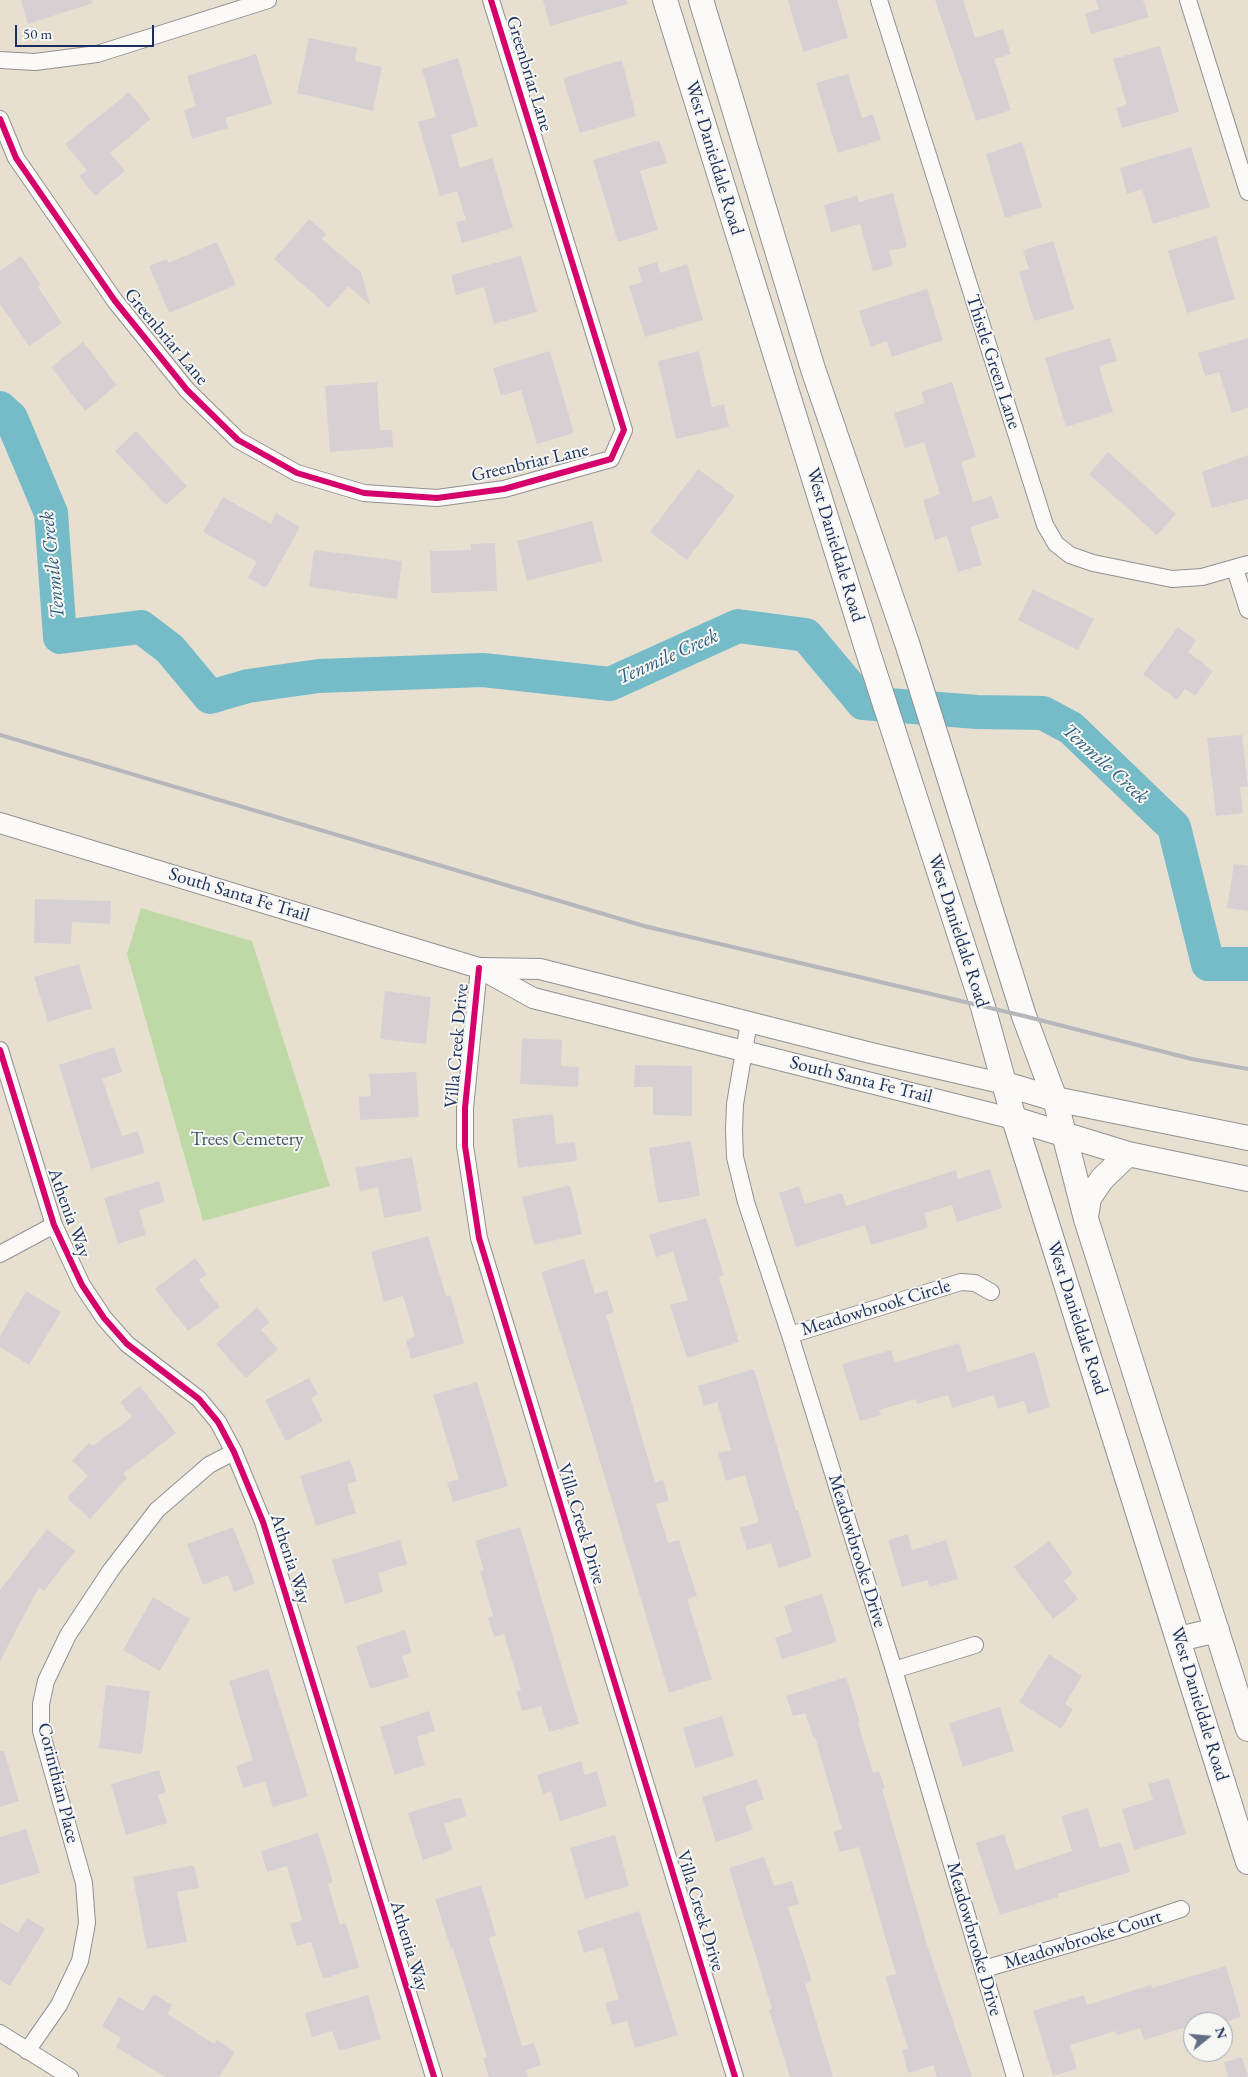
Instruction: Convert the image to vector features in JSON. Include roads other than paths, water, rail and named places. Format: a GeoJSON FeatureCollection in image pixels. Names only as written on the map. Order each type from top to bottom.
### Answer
{"type":"FeatureCollection","features":[{"type":"Feature","properties":{"kind":"main road","name":"West Danieldale Road"},"geometry":{"type":"LineString","coordinates":[[666,0],[867,649],[1248,1862]]}},
{"type":"Feature","properties":{"kind":"main road","name":"West Danieldale Road"},"geometry":{"type":"LineString","coordinates":[[701,0],[813,369],[907,643],[944,766],[1024,1016],[1055,1099],[1086,1219],[1248,1729]]}},
{"type":"Feature","properties":{"kind":"main road"},"geometry":{"type":"LineString","coordinates":[[782,376],[813,369]]}},
{"type":"Feature","properties":{"kind":"main road","name":"South Santa Fe Trail"},"geometry":{"type":"LineString","coordinates":[[1005,1084],[1055,1099],[1248,1138]]}},
{"type":"Feature","properties":{"kind":"main road","name":"South Santa Fe Trail"},"geometry":{"type":"LineString","coordinates":[[1014,1118],[1066,1136],[1128,1154],[1248,1179]]}},
{"type":"Feature","properties":{"kind":"main road"},"geometry":{"type":"LineString","coordinates":[[1086,1219],[1089,1198],[1102,1180],[1128,1154]]}},
{"type":"Feature","properties":{"kind":"main road"},"geometry":{"type":"LineString","coordinates":[[1179,1639],[1217,1630]]}},
{"type":"Feature","properties":{"kind":"street"},"geometry":{"type":"LineString","coordinates":[[0,60],[35,62],[97,54],[268,0]]}},
{"type":"Feature","properties":{"kind":"street","name":"Greenbriar Lane"},"geometry":{"type":"LineString","coordinates":[[0,119],[16,158],[115,301],[187,390],[238,440],[297,474],[364,493],[436,498],[504,489],[611,459],[624,430],[491,0]]}},
{"type":"Feature","properties":{"kind":"street","name":"Thistle Green Lane"},"geometry":{"type":"LineString","coordinates":[[879,0],[1044,525],[1056,544],[1070,556],[1093,563],[1172,579],[1202,577],[1242,566]]}},
{"type":"Feature","properties":{"kind":"street"},"geometry":{"type":"LineString","coordinates":[[1188,0],[1248,192]]}},
{"type":"Feature","properties":{"kind":"street"},"geometry":{"type":"LineString","coordinates":[[1242,566],[1248,610]]}},
{"type":"Feature","properties":{"kind":"street","name":"South Santa Fe Trail"},"geometry":{"type":"LineString","coordinates":[[0,823],[479,968],[533,998],[1014,1118]]}},
{"type":"Feature","properties":{"kind":"street","name":"South Santa Fe Trail"},"geometry":{"type":"LineString","coordinates":[[479,968],[540,969],[1005,1084]]}},
{"type":"Feature","properties":{"kind":"street","name":"Villa Creek Drive"},"geometry":{"type":"LineString","coordinates":[[479,968],[465,1108],[465,1146],[479,1238],[735,2077]]}},
{"type":"Feature","properties":{"kind":"street"},"geometry":{"type":"LineString","coordinates":[[620,1020],[626,991]]}},
{"type":"Feature","properties":{"kind":"street","name":"Meadowbrooke Drive"},"geometry":{"type":"LineString","coordinates":[[749,1022],[735,1104],[735,1157],[746,1202],[790,1335],[894,1670],[1015,2077]]}},
{"type":"Feature","properties":{"kind":"street","name":"Athenia Way"},"geometry":{"type":"LineString","coordinates":[[0,1050],[54,1225],[82,1285],[104,1318],[127,1344],[199,1399],[218,1422],[234,1452],[263,1522],[284,1586],[434,2077]]}},
{"type":"Feature","properties":{"kind":"street"},"geometry":{"type":"LineString","coordinates":[[0,1254],[54,1225]]}},
{"type":"Feature","properties":{"kind":"street","name":"Meadowbrook Circle"},"geometry":{"type":"LineString","coordinates":[[790,1335],[961,1282],[974,1283],[991,1292]]}},
{"type":"Feature","properties":{"kind":"street","name":"Corinthian Place"},"geometry":{"type":"LineString","coordinates":[[27,2051],[59,2005],[80,1961],[87,1923],[84,1883],[40,1731],[40,1704],[46,1681],[68,1635],[146,1524],[184,1484],[209,1465],[234,1452]]}},
{"type":"Feature","properties":{"kind":"street"},"geometry":{"type":"LineString","coordinates":[[894,1670],[975,1645]]}},
{"type":"Feature","properties":{"kind":"street","name":"Meadowbrooke Court"},"geometry":{"type":"LineString","coordinates":[[984,1970],[1128,1927],[1181,1909]]}},
{"type":"Feature","properties":{"kind":"street"},"geometry":{"type":"LineString","coordinates":[[0,2033],[70,2077]]}},
{"type":"Feature","properties":{"kind":"waterway","name":"Tenmile Creek"},"geometry":{"type":"LineString","coordinates":[[0,408],[11,418],[51,513],[60,637],[141,627],[170,649],[210,697],[248,686],[319,676],[483,670],[610,684],[738,626],[806,635],[863,703],[977,712],[1043,713],[1071,728],[1174,827],[1208,964],[1248,964]]}},
{"type":"Feature","properties":{"kind":"railway"},"geometry":{"type":"LineString","coordinates":[[0,735],[644,926],[1024,1016],[1192,1059],[1248,1069]]}},
{"type":"Feature","properties":{"kind":"park label","name":"Trees Cemetery"},"geometry":{"type":"Point","coordinates":[247,1140]}}]}
